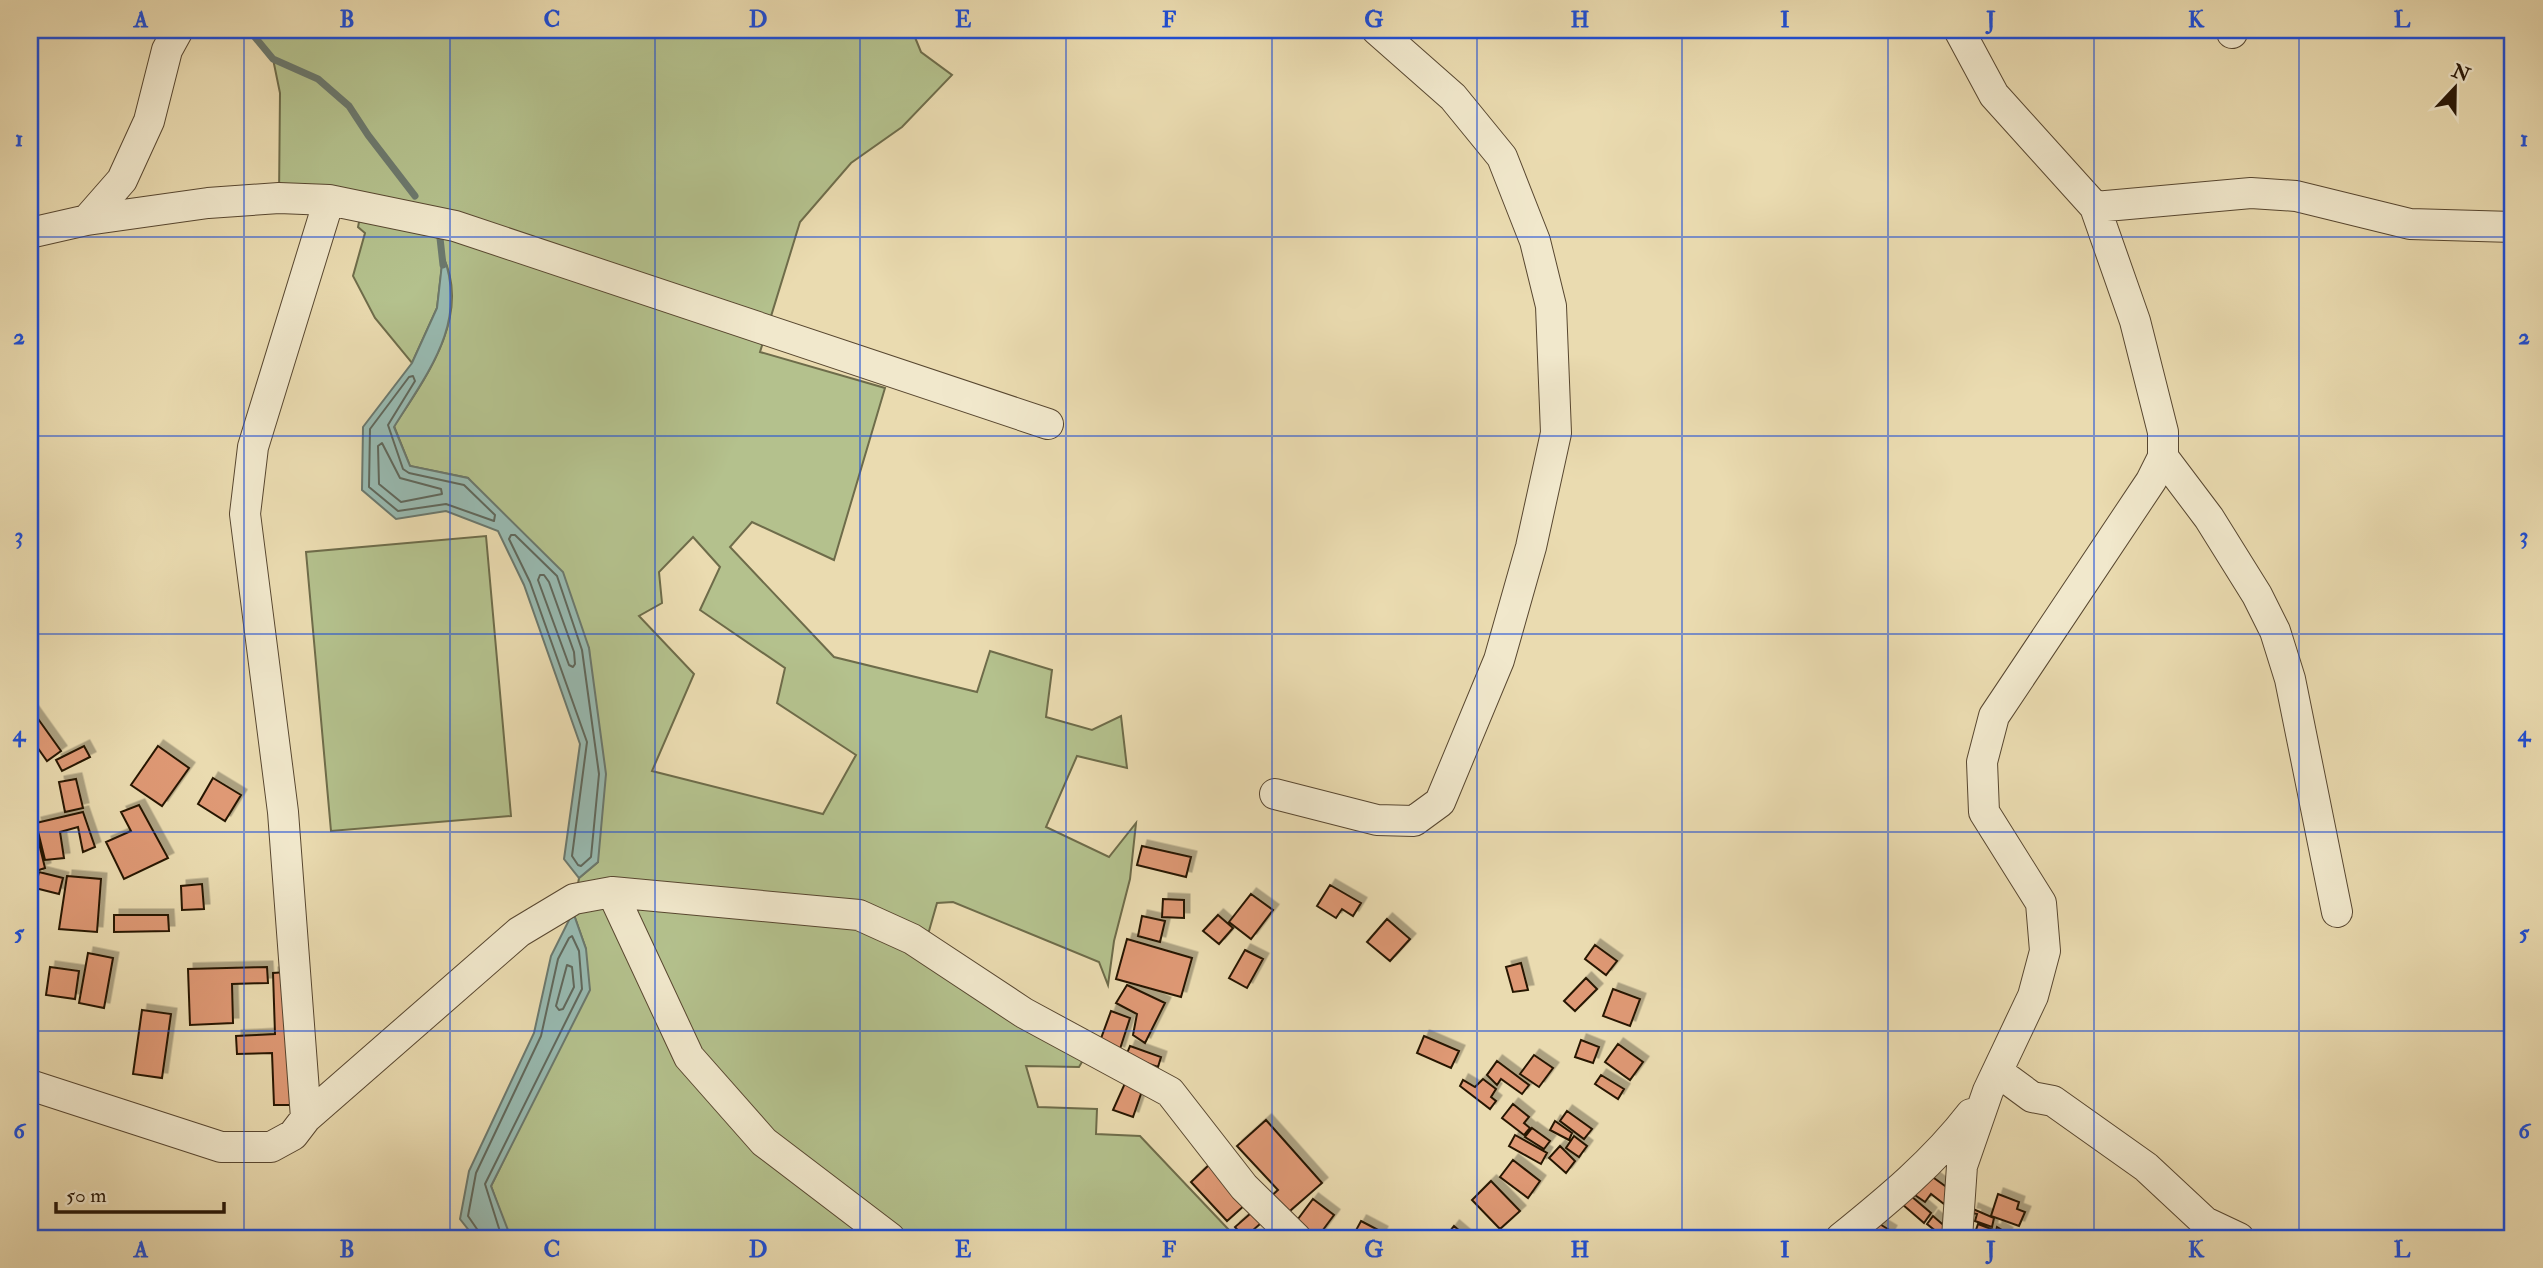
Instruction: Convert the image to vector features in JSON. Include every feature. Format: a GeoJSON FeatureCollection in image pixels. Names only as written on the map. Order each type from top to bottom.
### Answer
{"type":"FeatureCollection","features":[{"type":"Feature","properties":{"kind":"street"},"geometry":{"type":"LineString","coordinates":[[87,220],[122,180],[149,121],[167,50],[178,30]]}},
{"type":"Feature","properties":{"kind":"street"},"geometry":{"type":"LineString","coordinates":[[1275,794],[1377,820],[1414,821],[1440,802],[1499,660],[1531,547],[1556,433],[1551,306],[1535,241],[1502,157],[1453,97],[1377,30]]}},
{"type":"Feature","properties":{"kind":"street"},"geometry":{"type":"LineString","coordinates":[[1957,1238],[1962,1166],[1993,1082],[2033,996],[2045,951],[2041,903],[1984,812],[1982,762],[1985,750],[1994,716],[2151,481],[2163,457],[2164,432],[2138,333],[2095,207],[1994,95],[1959,30]]}},
{"type":"Feature","properties":{"kind":"street"},"geometry":{"type":"LineString","coordinates":[[2095,207],[2250,193],[2296,196],[2410,224],[2513,227]]}},
{"type":"Feature","properties":{"kind":"street"},"geometry":{"type":"LineString","coordinates":[[30,233],[87,220],[208,202],[279,198],[329,200],[455,226],[1048,424]]}},
{"type":"Feature","properties":{"kind":"street"},"geometry":{"type":"LineString","coordinates":[[306,1118],[283,812],[245,514],[253,447],[329,200]]}},
{"type":"Feature","properties":{"kind":"street"},"geometry":{"type":"LineString","coordinates":[[2163,457],[2209,518],[2258,595],[2275,631],[2290,679],[2337,912]]}},
{"type":"Feature","properties":{"kind":"street"},"geometry":{"type":"LineString","coordinates":[[612,892],[689,1057],[764,1142],[890,1238]]}},
{"type":"Feature","properties":{"kind":"street"},"geometry":{"type":"LineString","coordinates":[[30,1085],[221,1147],[271,1147],[293,1135],[306,1118],[519,932],[574,900],[612,892],[859,915],[912,939],[1024,1013],[1170,1092],[1244,1187],[1296,1238]]}},
{"type":"Feature","properties":{"kind":"street"},"geometry":{"type":"LineString","coordinates":[[1841,1238],[1895,1195],[1946,1146],[1993,1082]]}},
{"type":"Feature","properties":{"kind":"street"},"geometry":{"type":"LineString","coordinates":[[1993,1082],[2032,1097],[2053,1101],[2146,1167],[2205,1222],[2239,1238]]}},
{"type":"Feature","properties":{"kind":"path"},"geometry":{"type":"LineString","coordinates":[[30,350],[34,361],[32,393],[35,464],[30,500]]}},
{"type":"Feature","properties":{"kind":"green space"},"geometry":{"type":"Polygon","coordinates":[[[249,30],[912,30],[921,52],[952,75],[902,127],[851,163],[800,222],[760,352],[885,388],[834,560],[752,522],[730,547],[834,657],[977,692],[990,651],[1052,670],[1046,717],[1092,730],[1121,716],[1127,768],[1077,756],[1046,827],[1109,857],[1136,823],[1130,879],[1114,941],[1108,985],[1099,962],[953,902],[937,903],[927,938],[1089,1050],[1079,1067],[1026,1066],[1038,1107],[1097,1109],[1096,1134],[1140,1136],[1229,1230],[1225,1238],[509,1236],[491,1186],[532,1103],[586,949],[573,912],[579,878],[598,862],[589,648],[468,478],[410,466],[394,426],[431,367],[448,324],[452,301],[450,279],[443,257],[437,308],[412,363],[375,318],[353,276],[365,233],[358,227],[362,207],[279,198],[280,93],[273,59],[249,30]],[[693,537],[659,572],[662,603],[639,616],[694,674],[652,771],[823,814],[856,755],[777,703],[785,668],[700,610],[720,567],[693,537]]]}},
{"type":"Feature","properties":{"kind":"green space"},"geometry":{"type":"Polygon","coordinates":[[[486,536],[511,816],[331,831],[306,552],[486,536]]]}},
{"type":"Feature","properties":{"kind":"water"},"geometry":{"type":"Polygon","coordinates":[[[443,255],[450,279],[448,324],[431,366],[394,427],[410,466],[468,478],[563,572],[589,648],[606,774],[598,862],[579,878],[564,859],[580,744],[524,585],[498,531],[446,511],[396,519],[362,490],[363,427],[412,363],[437,308],[443,255]]]}},
{"type":"Feature","properties":{"kind":"water"},"geometry":{"type":"Polygon","coordinates":[[[573,912],[586,949],[590,990],[491,1186],[511,1238],[475,1238],[460,1219],[469,1171],[534,1033],[551,956],[573,912]]]}},
{"type":"Feature","properties":{"kind":"building"},"geometry":{"type":"Polygon","coordinates":[[[31,709],[61,751],[47,761],[30,737],[31,709]]]}},
{"type":"Feature","properties":{"kind":"building"},"geometry":{"type":"Polygon","coordinates":[[[84,746],[90,757],[62,771],[56,760],[84,746]]]}},
{"type":"Feature","properties":{"kind":"building"},"geometry":{"type":"Polygon","coordinates":[[[158,746],[189,768],[162,806],[131,785],[158,746]]]}},
{"type":"Feature","properties":{"kind":"building"},"geometry":{"type":"Polygon","coordinates":[[[213,778],[241,795],[225,821],[198,804],[213,778]]]}},
{"type":"Feature","properties":{"kind":"building"},"geometry":{"type":"Polygon","coordinates":[[[76,779],[83,808],[65,812],[59,782],[76,779]]]}},
{"type":"Feature","properties":{"kind":"building"},"geometry":{"type":"Polygon","coordinates":[[[139,805],[168,858],[124,879],[106,842],[131,831],[121,812],[139,805]]]}},
{"type":"Feature","properties":{"kind":"building"},"geometry":{"type":"Polygon","coordinates":[[[83,812],[95,847],[83,852],[78,827],[60,832],[64,858],[45,860],[36,823],[83,812]]]}},
{"type":"Feature","properties":{"kind":"building"},"geometry":{"type":"Polygon","coordinates":[[[30,822],[31,826],[35,827],[45,868],[30,873],[30,822]]]}},
{"type":"Feature","properties":{"kind":"building"},"geometry":{"type":"Polygon","coordinates":[[[1142,846],[1191,857],[1186,877],[1137,865],[1142,846]]]}},
{"type":"Feature","properties":{"kind":"building"},"geometry":{"type":"Polygon","coordinates":[[[39,872],[63,878],[59,894],[35,888],[39,872]]]}},
{"type":"Feature","properties":{"kind":"building"},"geometry":{"type":"Polygon","coordinates":[[[67,876],[101,879],[97,932],[59,929],[67,876]]]}},
{"type":"Feature","properties":{"kind":"building"},"geometry":{"type":"Polygon","coordinates":[[[202,884],[204,909],[182,910],[181,886],[202,884]]]}},
{"type":"Feature","properties":{"kind":"building"},"geometry":{"type":"Polygon","coordinates":[[[1330,885],[1361,903],[1353,916],[1342,909],[1336,918],[1317,906],[1330,885]]]}},
{"type":"Feature","properties":{"kind":"building"},"geometry":{"type":"Polygon","coordinates":[[[1251,894],[1273,910],[1251,939],[1229,922],[1251,894]]]}},
{"type":"Feature","properties":{"kind":"building"},"geometry":{"type":"Polygon","coordinates":[[[1163,899],[1184,900],[1184,918],[1162,917],[1163,899]]]}},
{"type":"Feature","properties":{"kind":"building"},"geometry":{"type":"Polygon","coordinates":[[[114,915],[168,915],[169,931],[114,932],[114,915]]]}},
{"type":"Feature","properties":{"kind":"building"},"geometry":{"type":"Polygon","coordinates":[[[1218,915],[1233,928],[1219,944],[1203,931],[1218,915]]]}},
{"type":"Feature","properties":{"kind":"building"},"geometry":{"type":"Polygon","coordinates":[[[1142,916],[1165,921],[1160,942],[1138,936],[1142,916]]]}},
{"type":"Feature","properties":{"kind":"building"},"geometry":{"type":"Polygon","coordinates":[[[1387,919],[1410,939],[1390,961],[1367,942],[1387,919]]]}},
{"type":"Feature","properties":{"kind":"building"},"geometry":{"type":"Polygon","coordinates":[[[1127,939],[1192,958],[1181,997],[1116,979],[1127,939]]]}},
{"type":"Feature","properties":{"kind":"building"},"geometry":{"type":"Polygon","coordinates":[[[1595,945],[1617,961],[1606,975],[1585,959],[1595,945]]]}},
{"type":"Feature","properties":{"kind":"building"},"geometry":{"type":"Polygon","coordinates":[[[1245,950],[1263,959],[1247,988],[1229,978],[1245,950]]]}},
{"type":"Feature","properties":{"kind":"building"},"geometry":{"type":"Polygon","coordinates":[[[88,953],[113,958],[104,1008],[79,1003],[88,953]]]}},
{"type":"Feature","properties":{"kind":"building"},"geometry":{"type":"Polygon","coordinates":[[[1521,963],[1528,990],[1513,992],[1506,967],[1521,963]]]}},
{"type":"Feature","properties":{"kind":"building"},"geometry":{"type":"Polygon","coordinates":[[[50,967],[79,971],[75,999],[46,995],[50,967]]]}},
{"type":"Feature","properties":{"kind":"building"},"geometry":{"type":"Polygon","coordinates":[[[267,967],[268,983],[232,984],[233,1023],[190,1025],[188,969],[267,967]]]}},
{"type":"Feature","properties":{"kind":"building"},"geometry":{"type":"Polygon","coordinates":[[[287,972],[292,1105],[274,1105],[272,1053],[237,1054],[236,1036],[275,1034],[273,973],[287,972]]]}},
{"type":"Feature","properties":{"kind":"building"},"geometry":{"type":"Polygon","coordinates":[[[1586,978],[1597,989],[1575,1011],[1564,1001],[1586,978]]]}},
{"type":"Feature","properties":{"kind":"building"},"geometry":{"type":"Polygon","coordinates":[[[1127,985],[1165,1003],[1145,1043],[1133,1035],[1137,1014],[1116,1003],[1127,985]]]}},
{"type":"Feature","properties":{"kind":"building"},"geometry":{"type":"Polygon","coordinates":[[[1613,989],[1640,999],[1630,1026],[1603,1016],[1613,989]]]}},
{"type":"Feature","properties":{"kind":"building"},"geometry":{"type":"Polygon","coordinates":[[[142,1010],[171,1014],[162,1078],[133,1074],[142,1010]]]}},
{"type":"Feature","properties":{"kind":"building"},"geometry":{"type":"Polygon","coordinates":[[[1111,1011],[1130,1018],[1119,1052],[1099,1044],[1111,1011]]]}},
{"type":"Feature","properties":{"kind":"building"},"geometry":{"type":"Polygon","coordinates":[[[1424,1036],[1459,1051],[1451,1068],[1417,1053],[1424,1036]]]}},
{"type":"Feature","properties":{"kind":"building"},"geometry":{"type":"Polygon","coordinates":[[[1581,1040],[1599,1047],[1593,1063],[1575,1057],[1581,1040]]]}},
{"type":"Feature","properties":{"kind":"building"},"geometry":{"type":"Polygon","coordinates":[[[1618,1044],[1643,1062],[1630,1080],[1605,1062],[1618,1044]]]}},
{"type":"Feature","properties":{"kind":"building"},"geometry":{"type":"Polygon","coordinates":[[[1130,1046],[1161,1057],[1158,1067],[1126,1056],[1130,1046]]]}},
{"type":"Feature","properties":{"kind":"building"},"geometry":{"type":"Polygon","coordinates":[[[1534,1055],[1553,1068],[1539,1087],[1520,1074],[1534,1055]]]}},
{"type":"Feature","properties":{"kind":"building"},"geometry":{"type":"Polygon","coordinates":[[[1497,1061],[1529,1085],[1522,1094],[1501,1079],[1497,1085],[1487,1075],[1497,1061]]]}},
{"type":"Feature","properties":{"kind":"building"},"geometry":{"type":"Polygon","coordinates":[[[1601,1075],[1624,1089],[1618,1099],[1595,1084],[1601,1075]]]}},
{"type":"Feature","properties":{"kind":"building"},"geometry":{"type":"Polygon","coordinates":[[[1483,1079],[1496,1089],[1491,1097],[1496,1101],[1490,1109],[1460,1086],[1463,1080],[1475,1087],[1483,1079]]]}},
{"type":"Feature","properties":{"kind":"building"},"geometry":{"type":"Polygon","coordinates":[[[1126,1081],[1143,1088],[1133,1117],[1113,1110],[1126,1081]]]}},
{"type":"Feature","properties":{"kind":"building"},"geometry":{"type":"Polygon","coordinates":[[[1513,1104],[1529,1117],[1524,1123],[1530,1128],[1524,1135],[1502,1118],[1513,1104]]]}},
{"type":"Feature","properties":{"kind":"building"},"geometry":{"type":"Polygon","coordinates":[[[1567,1111],[1592,1129],[1584,1139],[1560,1121],[1567,1111]]]}},
{"type":"Feature","properties":{"kind":"building"},"geometry":{"type":"Polygon","coordinates":[[[1266,1120],[1322,1183],[1283,1217],[1267,1200],[1278,1190],[1237,1146],[1266,1120]]]}},
{"type":"Feature","properties":{"kind":"building"},"geometry":{"type":"Polygon","coordinates":[[[1555,1121],[1572,1133],[1569,1140],[1550,1130],[1555,1121]]]}},
{"type":"Feature","properties":{"kind":"building"},"geometry":{"type":"Polygon","coordinates":[[[1532,1128],[1550,1141],[1544,1149],[1525,1137],[1532,1128]]]}},
{"type":"Feature","properties":{"kind":"building"},"geometry":{"type":"Polygon","coordinates":[[[1515,1135],[1547,1153],[1541,1164],[1509,1146],[1515,1135]]]}},
{"type":"Feature","properties":{"kind":"building"},"geometry":{"type":"Polygon","coordinates":[[[1574,1136],[1587,1146],[1579,1157],[1566,1148],[1574,1136]]]}},
{"type":"Feature","properties":{"kind":"building"},"geometry":{"type":"Polygon","coordinates":[[[1560,1146],[1575,1161],[1566,1173],[1549,1158],[1560,1146]]]}},
{"type":"Feature","properties":{"kind":"building"},"geometry":{"type":"Polygon","coordinates":[[[1513,1160],[1540,1181],[1528,1198],[1500,1177],[1513,1160]]]}},
{"type":"Feature","properties":{"kind":"building"},"geometry":{"type":"Polygon","coordinates":[[[1210,1164],[1246,1204],[1227,1221],[1191,1182],[1210,1164]]]}},
{"type":"Feature","properties":{"kind":"building"},"geometry":{"type":"Polygon","coordinates":[[[1927,1173],[1952,1191],[1944,1204],[1931,1194],[1925,1202],[1912,1193],[1927,1173]]]}},
{"type":"Feature","properties":{"kind":"building"},"geometry":{"type":"Polygon","coordinates":[[[1491,1181],[1520,1211],[1500,1229],[1472,1200],[1491,1181]]]}},
{"type":"Feature","properties":{"kind":"building"},"geometry":{"type":"Polygon","coordinates":[[[1998,1194],[2019,1202],[2017,1209],[2025,1212],[2019,1226],[1991,1216],[1998,1194]]]}},
{"type":"Feature","properties":{"kind":"building"},"geometry":{"type":"Polygon","coordinates":[[[1911,1196],[1931,1213],[1924,1223],[1902,1204],[1911,1196]]]}},
{"type":"Feature","properties":{"kind":"building"},"geometry":{"type":"Polygon","coordinates":[[[1313,1199],[1334,1215],[1317,1238],[1295,1223],[1313,1199]]]}},
{"type":"Feature","properties":{"kind":"building"},"geometry":{"type":"Polygon","coordinates":[[[1259,1206],[1268,1217],[1244,1238],[1235,1227],[1259,1206]]]}},
{"type":"Feature","properties":{"kind":"building"},"geometry":{"type":"Polygon","coordinates":[[[1973,1209],[1994,1218],[1992,1227],[1975,1221],[1977,1214],[1972,1213],[1973,1209]]]}},
{"type":"Feature","properties":{"kind":"building"},"geometry":{"type":"Polygon","coordinates":[[[1933,1216],[1948,1229],[1942,1236],[1927,1224],[1933,1216]]]}},
{"type":"Feature","properties":{"kind":"building"},"geometry":{"type":"Polygon","coordinates":[[[1361,1221],[1382,1232],[1379,1238],[1361,1238],[1354,1234],[1361,1221]]]}},
{"type":"Feature","properties":{"kind":"building"},"geometry":{"type":"Polygon","coordinates":[[[1878,1223],[1891,1231],[1887,1238],[1867,1238],[1878,1223]]]}},
{"type":"Feature","properties":{"kind":"building"},"geometry":{"type":"Polygon","coordinates":[[[1978,1224],[1996,1231],[1997,1227],[2007,1233],[2004,1238],[1987,1238],[1975,1233],[1978,1224]]]}},
{"type":"Feature","properties":{"kind":"building"},"geometry":{"type":"Polygon","coordinates":[[[1454,1226],[1468,1238],[1450,1238],[1447,1235],[1454,1226]]]}},
{"type":"Feature","properties":{"kind":"waterway"},"geometry":{"type":"LineString","coordinates":[[249,30],[273,59],[318,79],[349,106],[415,196]]}},
{"type":"Feature","properties":{"kind":"waterway"},"geometry":{"type":"LineString","coordinates":[[440,238],[443,265]]}}]}
